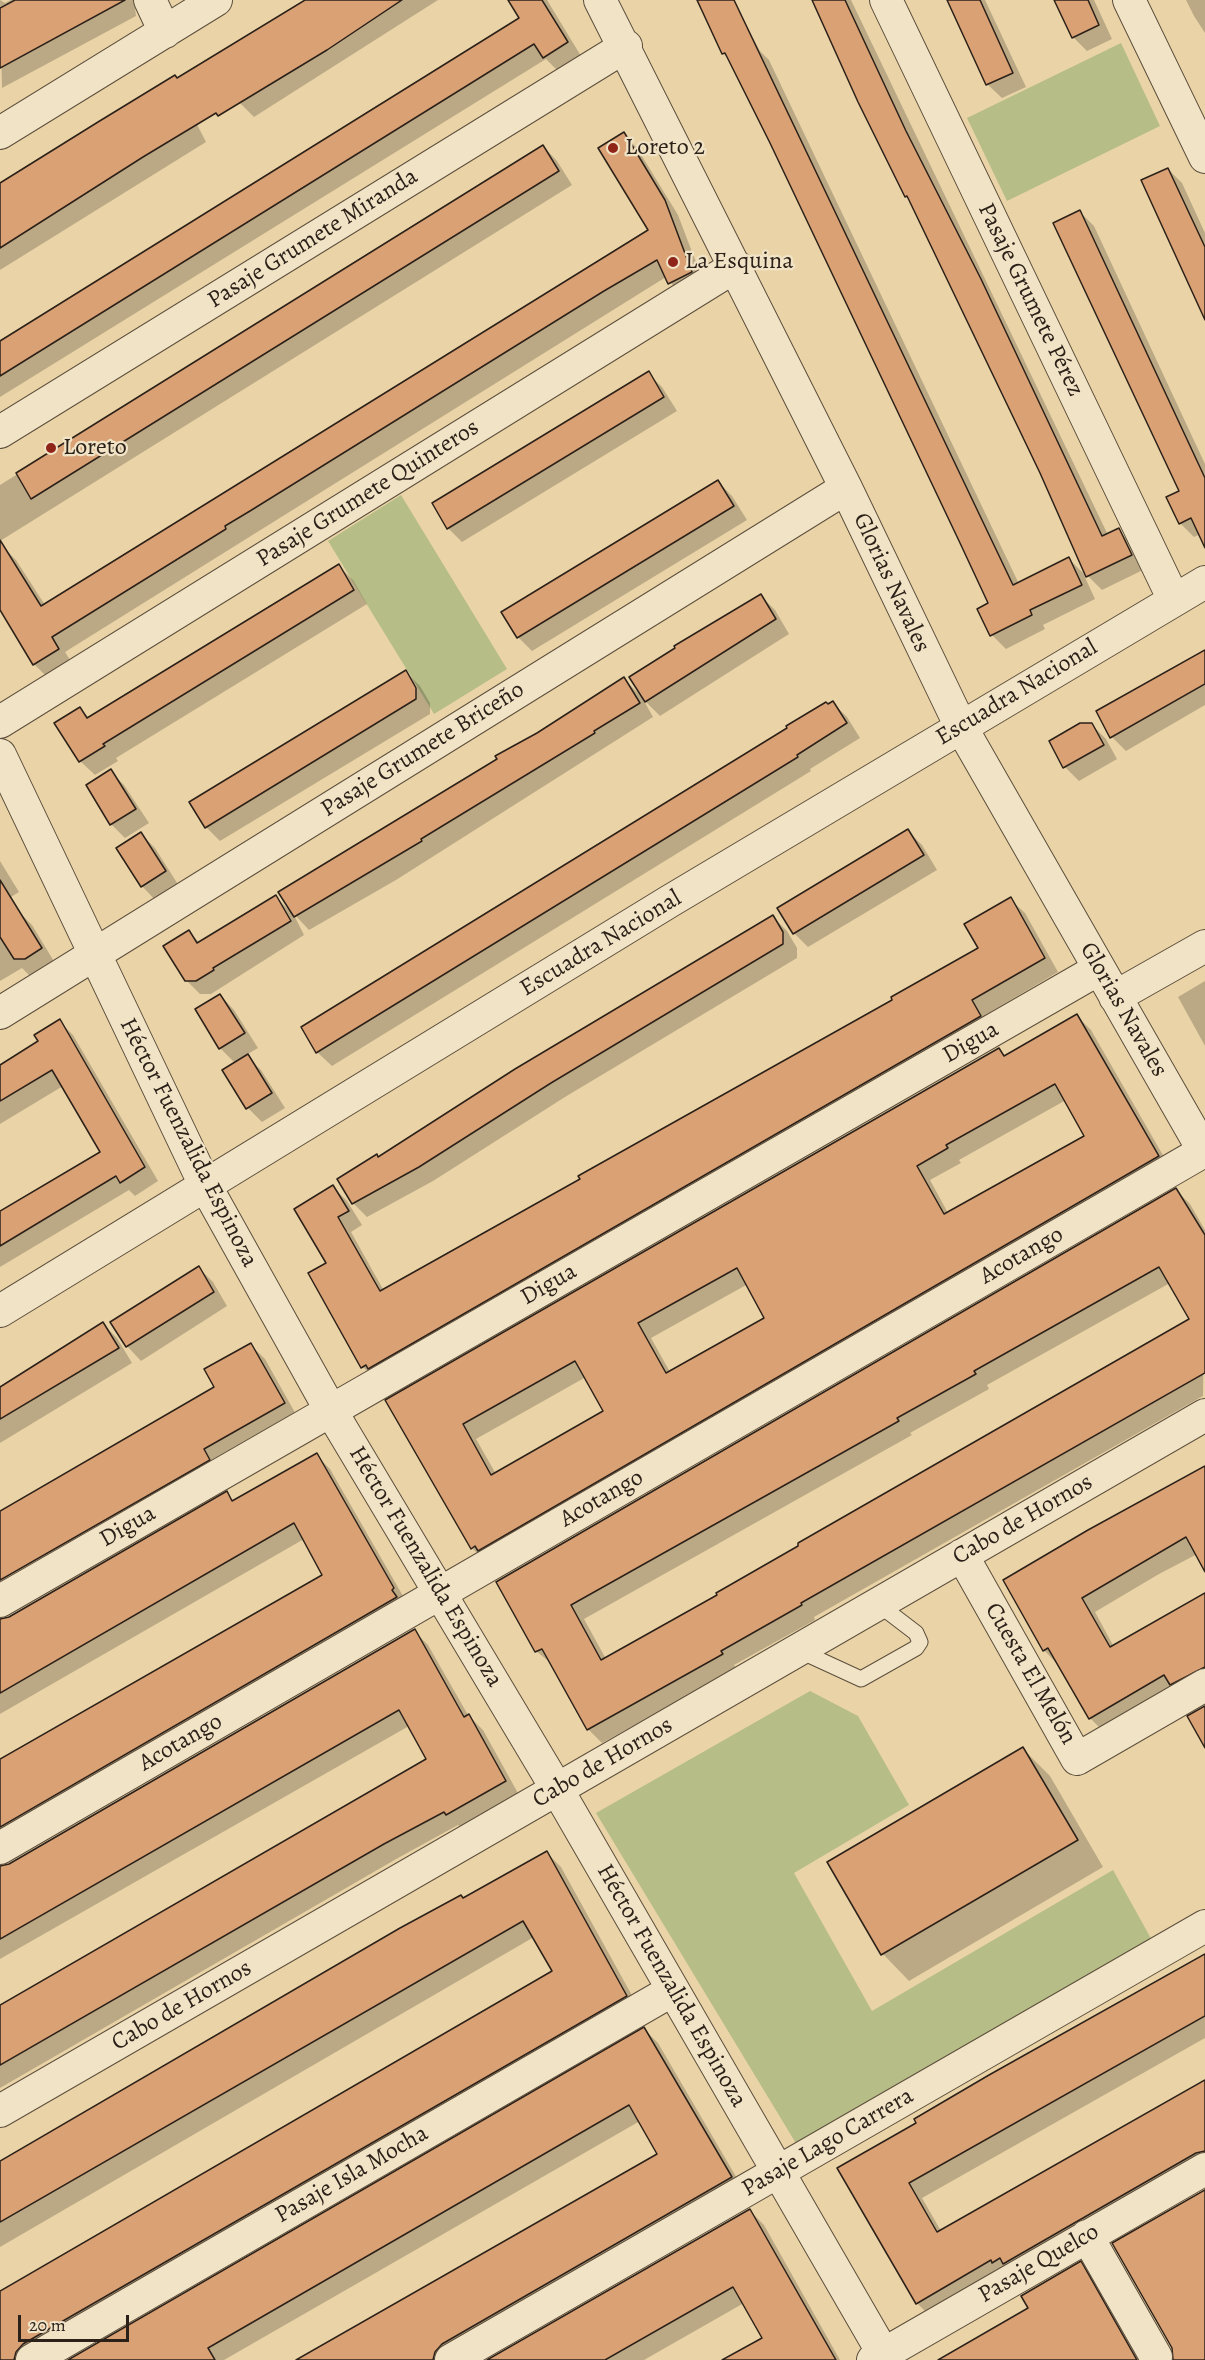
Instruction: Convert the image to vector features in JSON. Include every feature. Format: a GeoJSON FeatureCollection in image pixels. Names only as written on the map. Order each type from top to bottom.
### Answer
{"type":"FeatureCollection","features":[{"type":"Feature","properties":{"kind":"street"},"geometry":{"type":"LineString","coordinates":[[150,0],[165,32]]}},
{"type":"Feature","properties":{"kind":"street"},"geometry":{"type":"LineString","coordinates":[[0,134],[216,0]]}},
{"type":"Feature","properties":{"kind":"street","name":"Glorias Navales"},"geometry":{"type":"LineString","coordinates":[[600,0],[626,46],[736,266],[961,727],[1204,1152]]}},
{"type":"Feature","properties":{"kind":"street","name":"Pasaje Grumete Pérez"},"geometry":{"type":"LineString","coordinates":[[886,0],[1174,600]]}},
{"type":"Feature","properties":{"kind":"street"},"geometry":{"type":"LineString","coordinates":[[1130,0],[1205,157]]}},
{"type":"Feature","properties":{"kind":"street","name":"Pasaje Grumete Miranda"},"geometry":{"type":"LineString","coordinates":[[0,432],[626,46]]}},
{"type":"Feature","properties":{"kind":"street","name":"Pasaje Grumete Quinteros"},"geometry":{"type":"LineString","coordinates":[[0,722],[736,266]]}},
{"type":"Feature","properties":{"kind":"street","name":"Pasaje Grumete Briceño"},"geometry":{"type":"LineString","coordinates":[[0,1013],[846,488]]}},
{"type":"Feature","properties":{"kind":"street","name":"Escuadra Nacional"},"geometry":{"type":"LineString","coordinates":[[0,1311],[961,727],[1205,582]]}},
{"type":"Feature","properties":{"kind":"street","name":"Héctor Fuenzalida Espinoza"},"geometry":{"type":"LineString","coordinates":[[0,755],[205,1185],[331,1411],[557,1790],[778,2172],[881,2358]]}},
{"type":"Feature","properties":{"kind":"street"},"geometry":{"type":"LineString","coordinates":[[1115,997],[1205,946]]}},
{"type":"Feature","properties":{"kind":"street","name":"Digua"},"geometry":{"type":"LineString","coordinates":[[0,1601],[1099,969]]}},
{"type":"Feature","properties":{"kind":"street","name":"Acotango"},"geometry":{"type":"LineString","coordinates":[[0,1848],[1204,1152]]}},
{"type":"Feature","properties":{"kind":"street","name":"Cabo de Hornos"},"geometry":{"type":"LineString","coordinates":[[0,2111],[1205,1415]]}},
{"type":"Feature","properties":{"kind":"street","name":"Cuesta El Melón"},"geometry":{"type":"LineString","coordinates":[[962,1555],[1077,1759],[1205,1685]]}},
{"type":"Feature","properties":{"kind":"street","name":"Pasaje Lago Carrera"},"geometry":{"type":"LineString","coordinates":[[451,2360],[1205,1926]]}},
{"type":"Feature","properties":{"kind":"street","name":"Pasaje Isla Mocha"},"geometry":{"type":"LineString","coordinates":[[32,2360],[673,1990]]}},
{"type":"Feature","properties":{"kind":"street","name":"Pasaje Quelco"},"geometry":{"type":"LineString","coordinates":[[881,2358],[1205,2169]]}},
{"type":"Feature","properties":{"kind":"street"},"geometry":{"type":"LineString","coordinates":[[1087,2236],[1156,2357]]}},
{"type":"Feature","properties":{"kind":"lane"},"geometry":{"type":"LineString","coordinates":[[798,1650],[861,1679],[916,1648],[920,1642],[916,1633],[878,1604]]}},
{"type":"Feature","properties":{"kind":"green space"},"geometry":{"type":"Polygon","coordinates":[[[1121,43],[1160,126],[1007,201],[967,118],[1121,43]]]}},
{"type":"Feature","properties":{"kind":"green space"},"geometry":{"type":"Polygon","coordinates":[[[401,495],[507,669],[434,714],[328,541],[401,495]]]}},
{"type":"Feature","properties":{"kind":"green space"},"geometry":{"type":"Polygon","coordinates":[[[810,1691],[858,1716],[909,1805],[794,1873],[872,2011],[1113,1870],[1153,1942],[797,2145],[596,1813],[810,1691]]]}},
{"type":"Feature","properties":{"kind":"building"},"geometry":{"type":"Polygon","coordinates":[[[15,0],[125,0],[0,68],[0,8],[15,0]]]}},
{"type":"Feature","properties":{"kind":"building"},"geometry":{"type":"Polygon","coordinates":[[[305,0],[402,0],[327,50],[218,116],[216,113],[143,157],[0,248],[0,183],[175,75],[177,78],[305,0]]]}},
{"type":"Feature","properties":{"kind":"building"},"geometry":{"type":"Polygon","coordinates":[[[508,0],[542,0],[568,42],[543,58],[534,44],[0,376],[0,341],[519,18],[508,0]]]}},
{"type":"Feature","properties":{"kind":"building"},"geometry":{"type":"Polygon","coordinates":[[[697,0],[734,0],[1013,585],[1069,557],[1082,585],[1030,610],[1032,615],[990,636],[977,609],[988,603],[770,143],[725,53],[722,54],[697,0]]]}},
{"type":"Feature","properties":{"kind":"building"},"geometry":{"type":"Polygon","coordinates":[[[812,0],[845,0],[906,131],[981,279],[1102,536],[1119,528],[1132,555],[1086,577],[1040,473],[907,196],[905,197],[858,102],[812,0]]]}},
{"type":"Feature","properties":{"kind":"building"},"geometry":{"type":"Polygon","coordinates":[[[947,0],[980,0],[1013,73],[986,85],[947,0]]]}},
{"type":"Feature","properties":{"kind":"building"},"geometry":{"type":"Polygon","coordinates":[[[1054,0],[1088,0],[1099,25],[1072,38],[1054,0]]]}},
{"type":"Feature","properties":{"kind":"building"},"geometry":{"type":"Polygon","coordinates":[[[624,132],[665,200],[692,272],[668,284],[657,260],[604,291],[225,526],[226,529],[52,637],[59,649],[33,665],[0,610],[0,540],[41,606],[648,230],[598,148],[624,132]]]}},
{"type":"Feature","properties":{"kind":"building"},"geometry":{"type":"Polygon","coordinates":[[[543,145],[559,171],[31,499],[16,473],[543,145]]]}},
{"type":"Feature","properties":{"kind":"building"},"geometry":{"type":"Polygon","coordinates":[[[1168,168],[1205,247],[1205,320],[1141,180],[1168,168]]]}},
{"type":"Feature","properties":{"kind":"building"},"geometry":{"type":"Polygon","coordinates":[[[1080,210],[1205,478],[1205,548],[1191,518],[1179,524],[1166,497],[1179,491],[1053,223],[1080,210]]]}},
{"type":"Feature","properties":{"kind":"building"},"geometry":{"type":"Polygon","coordinates":[[[649,371],[664,397],[447,529],[432,503],[649,371]]]}},
{"type":"Feature","properties":{"kind":"building"},"geometry":{"type":"Polygon","coordinates":[[[718,480],[734,506],[517,638],[501,612],[718,480]]]}},
{"type":"Feature","properties":{"kind":"building"},"geometry":{"type":"Polygon","coordinates":[[[339,564],[354,590],[103,744],[105,746],[79,762],[54,723],[80,707],[87,718],[339,564]]]}},
{"type":"Feature","properties":{"kind":"building"},"geometry":{"type":"Polygon","coordinates":[[[761,594],[776,619],[645,702],[629,677],[675,648],[674,646],[761,594]]]}},
{"type":"Feature","properties":{"kind":"building"},"geometry":{"type":"Polygon","coordinates":[[[1205,650],[1205,684],[1110,738],[1096,711],[1205,650]]]}},
{"type":"Feature","properties":{"kind":"building"},"geometry":{"type":"Polygon","coordinates":[[[406,670],[416,688],[416,699],[205,828],[189,802],[406,670]]]}},
{"type":"Feature","properties":{"kind":"building"},"geometry":{"type":"Polygon","coordinates":[[[624,677],[640,703],[421,839],[422,841],[294,917],[278,892],[497,759],[495,756],[537,733],[624,677]]]}},
{"type":"Feature","properties":{"kind":"building"},"geometry":{"type":"Polygon","coordinates":[[[833,701],[847,723],[797,755],[798,757],[316,1053],[301,1027],[787,728],[786,726],[826,702],[828,704],[833,701]]]}},
{"type":"Feature","properties":{"kind":"building"},"geometry":{"type":"Polygon","coordinates":[[[1080,723],[1092,723],[1104,745],[1063,768],[1049,741],[1080,723]]]}},
{"type":"Feature","properties":{"kind":"building"},"geometry":{"type":"Polygon","coordinates":[[[111,769],[136,809],[110,825],[86,785],[111,769]]]}},
{"type":"Feature","properties":{"kind":"building"},"geometry":{"type":"Polygon","coordinates":[[[908,829],[924,855],[793,934],[777,908],[908,829]]]}},
{"type":"Feature","properties":{"kind":"building"},"geometry":{"type":"Polygon","coordinates":[[[141,832],[166,871],[141,887],[116,848],[141,832]]]}},
{"type":"Feature","properties":{"kind":"building"},"geometry":{"type":"Polygon","coordinates":[[[0,880],[42,948],[25,959],[14,959],[0,937],[0,880]]]}},
{"type":"Feature","properties":{"kind":"building"},"geometry":{"type":"Polygon","coordinates":[[[276,895],[291,921],[213,968],[214,970],[196,981],[185,981],[163,946],[189,930],[197,943],[276,895]]]}},
{"type":"Feature","properties":{"kind":"building"},"geometry":{"type":"Polygon","coordinates":[[[1011,897],[1045,958],[972,1000],[981,1016],[368,1369],[366,1365],[361,1368],[308,1273],[326,1263],[294,1209],[333,1185],[349,1211],[338,1217],[380,1291],[580,1179],[578,1176],[892,1000],[891,997],[978,948],[964,924],[1011,897]]]}},
{"type":"Feature","properties":{"kind":"building"},"geometry":{"type":"Polygon","coordinates":[[[773,915],[783,932],[783,944],[551,1083],[419,1167],[352,1204],[337,1179],[377,1154],[378,1157],[515,1069],[773,915]]]}},
{"type":"Feature","properties":{"kind":"building"},"geometry":{"type":"Polygon","coordinates":[[[220,994],[245,1033],[219,1049],[195,1009],[220,994]]]}},
{"type":"Feature","properties":{"kind":"building"},"geometry":{"type":"Polygon","coordinates":[[[1077,1014],[1159,1156],[478,1551],[475,1546],[471,1549],[385,1400],[999,1048],[1004,1056],[1077,1014]],[[1055,1084],[946,1145],[948,1148],[917,1166],[944,1214],[1084,1136],[1055,1084]],[[737,1268],[638,1323],[666,1373],[764,1318],[737,1268]],[[575,1361],[463,1424],[491,1475],[603,1411],[575,1361]]]}},
{"type":"Feature","properties":{"kind":"building"},"geometry":{"type":"Polygon","coordinates":[[[60,1019],[145,1167],[120,1183],[116,1176],[0,1246],[0,1211],[100,1152],[52,1070],[0,1101],[0,1065],[38,1041],[34,1035],[60,1019]]]}},
{"type":"Feature","properties":{"kind":"building"},"geometry":{"type":"Polygon","coordinates":[[[248,1054],[272,1093],[246,1109],[222,1070],[248,1054]]]}},
{"type":"Feature","properties":{"kind":"building"},"geometry":{"type":"Polygon","coordinates":[[[1176,1188],[1205,1235],[1205,1373],[801,1603],[802,1605],[721,1651],[723,1654],[587,1730],[542,1649],[535,1652],[496,1582],[1176,1188]],[[1159,1267],[974,1371],[976,1374],[897,1418],[899,1421],[571,1605],[601,1660],[717,1595],[716,1593],[798,1546],[798,1543],[1189,1319],[1159,1267]]]}},
{"type":"Feature","properties":{"kind":"building"},"geometry":{"type":"Polygon","coordinates":[[[199,1266],[214,1292],[126,1347],[110,1322],[199,1266]]]}},
{"type":"Feature","properties":{"kind":"building"},"geometry":{"type":"Polygon","coordinates":[[[103,1322],[119,1348],[0,1419],[0,1387],[103,1322]]]}},
{"type":"Feature","properties":{"kind":"building"},"geometry":{"type":"Polygon","coordinates":[[[251,1343],[285,1403],[204,1449],[210,1460],[0,1580],[0,1511],[214,1387],[204,1369],[251,1343]]]}},
{"type":"Feature","properties":{"kind":"building"},"geometry":{"type":"Polygon","coordinates":[[[317,1453],[397,1597],[0,1827],[0,1759],[322,1575],[294,1523],[0,1693],[0,1619],[9,1617],[227,1491],[232,1501],[317,1453]]]}},
{"type":"Feature","properties":{"kind":"building"},"geometry":{"type":"Polygon","coordinates":[[[1205,1466],[1205,1572],[1186,1537],[1082,1598],[1110,1647],[1205,1593],[1205,1667],[1170,1685],[1164,1675],[1089,1719],[1048,1648],[1043,1651],[1003,1580],[1205,1466]]]}},
{"type":"Feature","properties":{"kind":"building"},"geometry":{"type":"Polygon","coordinates":[[[415,1629],[464,1717],[469,1714],[506,1781],[446,1815],[444,1812],[384,1844],[0,2065],[0,2005],[426,1759],[399,1710],[0,1939],[0,1866],[9,1864],[415,1629]]]}},
{"type":"Feature","properties":{"kind":"building"},"geometry":{"type":"Polygon","coordinates":[[[1205,1706],[1205,1748],[1187,1716],[1205,1706]]]}},
{"type":"Feature","properties":{"kind":"building"},"geometry":{"type":"Polygon","coordinates":[[[1023,1747],[1078,1840],[881,1955],[827,1862],[1023,1747]]]}},
{"type":"Feature","properties":{"kind":"building"},"geometry":{"type":"Polygon","coordinates":[[[547,1851],[627,1996],[23,2344],[16,2352],[14,2360],[0,2360],[0,2291],[552,1971],[523,1921],[0,2222],[0,2161],[400,1928],[461,1895],[463,1898],[547,1851]]]}},
{"type":"Feature","properties":{"kind":"building"},"geometry":{"type":"Polygon","coordinates":[[[1205,1954],[1205,2016],[909,2183],[937,2232],[1205,2080],[1205,2151],[1196,2153],[1003,2264],[1000,2258],[992,2263],[991,2260],[916,2304],[837,2168],[916,2123],[914,2119],[989,2075],[1205,1954]]]}},
{"type":"Feature","properties":{"kind":"building"},"geometry":{"type":"Polygon","coordinates":[[[644,2027],[732,2177],[442,2344],[435,2352],[433,2360],[296,2360],[657,2154],[629,2105],[208,2348],[215,2360],[68,2360],[644,2027]]]}},
{"type":"Feature","properties":{"kind":"building"},"geometry":{"type":"Polygon","coordinates":[[[1205,2190],[1205,2360],[1173,2360],[1172,2348],[1112,2243],[1205,2190]]]}},
{"type":"Feature","properties":{"kind":"building"},"geometry":{"type":"Polygon","coordinates":[[[750,2209],[836,2360],[722,2360],[762,2338],[733,2287],[605,2360],[487,2360],[750,2209]]]}},
{"type":"Feature","properties":{"kind":"building"},"geometry":{"type":"Polygon","coordinates":[[[1081,2261],[1137,2360],[938,2360],[1028,2308],[1021,2296],[1081,2261]]]}},
{"type":"Feature","properties":{"kind":"place","name":"Loreto 2"},"geometry":{"type":"Point","coordinates":[613,148]}},
{"type":"Feature","properties":{"kind":"place","name":"La Esquina"},"geometry":{"type":"Point","coordinates":[673,262]}},
{"type":"Feature","properties":{"kind":"place","name":"Loreto"},"geometry":{"type":"Point","coordinates":[51,448]}}]}
